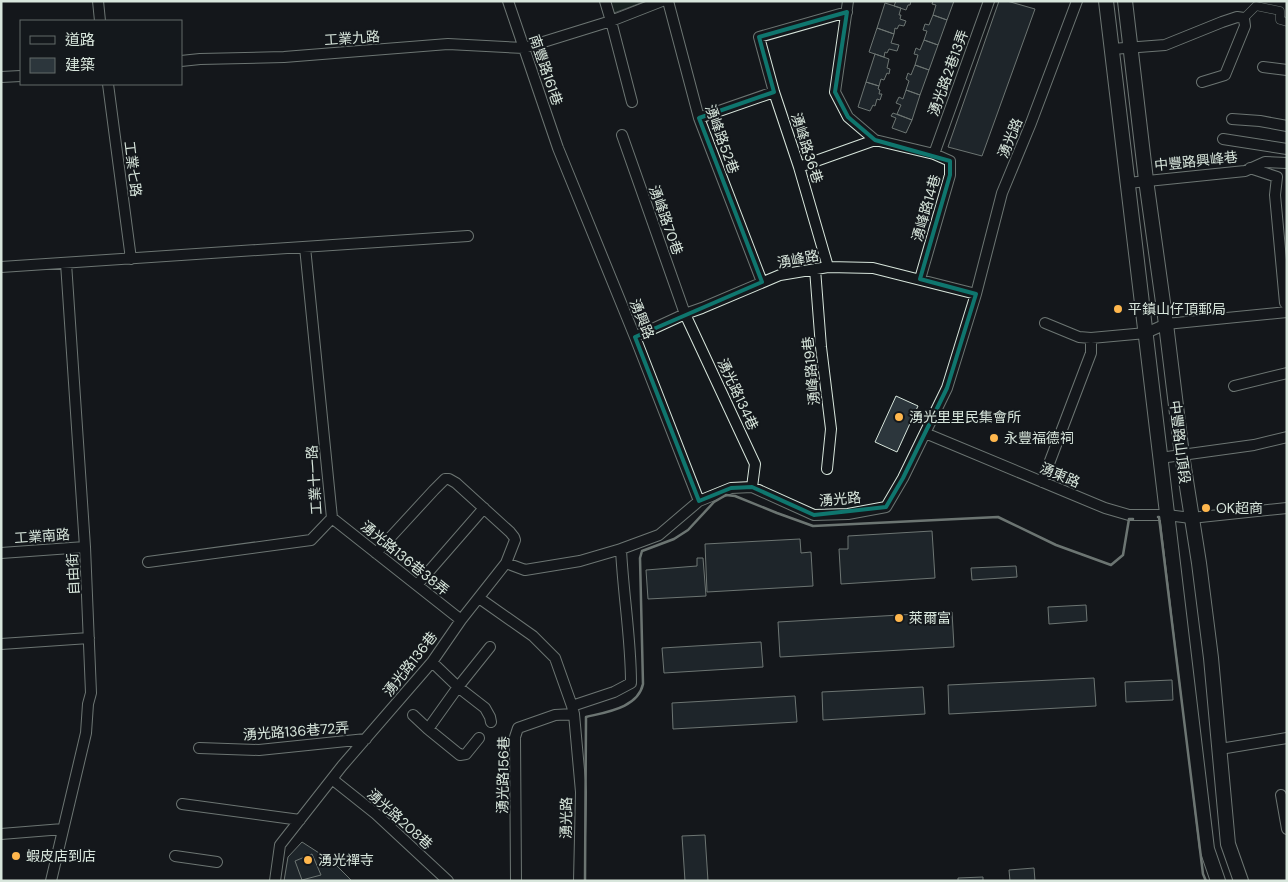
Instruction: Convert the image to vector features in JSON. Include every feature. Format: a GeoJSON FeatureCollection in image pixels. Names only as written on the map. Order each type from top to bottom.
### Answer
{"type":"FeatureCollection","features":[{"type":"Feature","properties":{"kind":"main road","name":"中豐路山頂段"},"geometry":{"type":"LineString","coordinates":[[1106,1],[1207,849],[1218,881]]}},
{"type":"Feature","properties":{"kind":"main road","name":"中豐路山頂段"},"geometry":{"type":"LineString","coordinates":[[1125,1],[1146,180],[1211,658],[1228,844],[1241,881]]}},
{"type":"Feature","properties":{"kind":"street"},"geometry":{"type":"LineString","coordinates":[[98,1],[100,20]]}},
{"type":"Feature","properties":{"kind":"street","name":"南豐路161巷"},"geometry":{"type":"LineString","coordinates":[[508,1],[558,148]]}},
{"type":"Feature","properties":{"kind":"street"},"geometry":{"type":"LineString","coordinates":[[605,1],[632,102]]}},
{"type":"Feature","properties":{"kind":"street"},"geometry":{"type":"LineString","coordinates":[[524,48],[611,21],[662,1]]}},
{"type":"Feature","properties":{"kind":"street","name":"湧峰路52巷"},"geometry":{"type":"LineString","coordinates":[[668,1],[699,118],[762,282]]}},
{"type":"Feature","properties":{"kind":"street","name":"湧光路2巷13弄"},"geometry":{"type":"LineString","coordinates":[[934,154],[989,1]]}},
{"type":"Feature","properties":{"kind":"street","name":"湧光路"},"geometry":{"type":"LineString","coordinates":[[621,549],[659,535],[699,501],[731,488],[752,488],[814,515],[848,514],[886,507],[903,478],[947,388],[976,294],[1002,193],[1031,123],[1077,1]]}},
{"type":"Feature","properties":{"kind":"street"},"geometry":{"type":"LineString","coordinates":[[1202,82],[1225,76],[1244,26],[1244,18],[1256,6],[1280,11],[1280,20],[1287,22]]}},
{"type":"Feature","properties":{"kind":"street"},"geometry":{"type":"LineString","coordinates":[[848,7],[835,92],[848,118],[875,140]]}},
{"type":"Feature","properties":{"kind":"street","name":"湧峰路36巷"},"geometry":{"type":"LineString","coordinates":[[828,267],[759,37],[848,7]]}},
{"type":"Feature","properties":{"kind":"street"},"geometry":{"type":"LineString","coordinates":[[1112,50],[1165,45],[1229,19],[1236,17],[1244,18]]}},
{"type":"Feature","properties":{"kind":"street","name":"工業九路"},"geometry":{"type":"LineString","coordinates":[[182,61],[284,57],[448,44],[524,48]]}},
{"type":"Feature","properties":{"kind":"street"},"geometry":{"type":"LineString","coordinates":[[1263,68],[1287,70]]}},
{"type":"Feature","properties":{"kind":"street"},"geometry":{"type":"LineString","coordinates":[[1,77],[20,76]]}},
{"type":"Feature","properties":{"kind":"street","name":"工業七路"},"geometry":{"type":"LineString","coordinates":[[108,85],[131,259]]}},
{"type":"Feature","properties":{"kind":"street"},"geometry":{"type":"LineString","coordinates":[[699,118],[774,92]]}},
{"type":"Feature","properties":{"kind":"street"},"geometry":{"type":"LineString","coordinates":[[1232,119],[1260,121],[1287,126]]}},
{"type":"Feature","properties":{"kind":"street","name":"湧峰路70巷"},"geometry":{"type":"LineString","coordinates":[[622,135],[685,314]]}},
{"type":"Feature","properties":{"kind":"street"},"geometry":{"type":"LineString","coordinates":[[1223,139],[1287,149]]}},
{"type":"Feature","properties":{"kind":"street"},"geometry":{"type":"LineString","coordinates":[[799,167],[875,140]]}},
{"type":"Feature","properties":{"kind":"street","name":"湧峰路14巷"},"geometry":{"type":"LineString","coordinates":[[875,140],[934,154],[950,161],[950,175],[920,279]]}},
{"type":"Feature","properties":{"kind":"street","name":"湧興路"},"geometry":{"type":"LineString","coordinates":[[558,148],[699,501]]}},
{"type":"Feature","properties":{"kind":"street","name":"中豐路興峰巷"},"geometry":{"type":"LineString","coordinates":[[1128,183],[1245,171],[1265,162],[1287,163]]}},
{"type":"Feature","properties":{"kind":"street"},"geometry":{"type":"LineString","coordinates":[[1250,168],[1277,177],[1275,195],[1284,303],[1287,304]]}},
{"type":"Feature","properties":{"kind":"street"},"geometry":{"type":"LineString","coordinates":[[1,267],[468,236]]}},
{"type":"Feature","properties":{"kind":"street","name":"工業十一路"},"geometry":{"type":"LineString","coordinates":[[148,562],[311,540],[332,518],[305,247]]}},
{"type":"Feature","properties":{"kind":"street","name":"自由街"},"geometry":{"type":"LineString","coordinates":[[50,881],[86,733],[88,704],[91,693],[85,548],[66,262]]}},
{"type":"Feature","properties":{"kind":"street","name":"湧峰路"},"geometry":{"type":"LineString","coordinates":[[635,337],[780,275],[828,267],[872,268],[976,294]]}},
{"type":"Feature","properties":{"kind":"street","name":"湧峰路19巷"},"geometry":{"type":"LineString","coordinates":[[815,269],[831,429],[827,469]]}},
{"type":"Feature","properties":{"kind":"street"},"geometry":{"type":"LineString","coordinates":[[1045,323],[1078,337],[1091,338],[1146,333],[1166,324],[1287,312]]}},
{"type":"Feature","properties":{"kind":"street","name":"湧光路134巷"},"geometry":{"type":"LineString","coordinates":[[685,314],[755,464],[752,488]]}},
{"type":"Feature","properties":{"kind":"street"},"geometry":{"type":"LineString","coordinates":[[1042,482],[1091,353],[1091,338]]}},
{"type":"Feature","properties":{"kind":"street"},"geometry":{"type":"LineString","coordinates":[[1234,386],[1287,373]]}},
{"type":"Feature","properties":{"kind":"street","name":"湧東路"},"geometry":{"type":"LineString","coordinates":[[925,433],[1105,508],[1129,515],[1167,515],[1191,518],[1287,508]]}},
{"type":"Feature","properties":{"kind":"street"},"geometry":{"type":"LineString","coordinates":[[1160,458],[1254,445],[1287,437]]}},
{"type":"Feature","properties":{"kind":"street"},"geometry":{"type":"LineString","coordinates":[[376,552],[445,480],[456,483],[484,508],[417,585]]}},
{"type":"Feature","properties":{"kind":"street","name":"湧光路136巷"},"geometry":{"type":"LineString","coordinates":[[275,881],[280,845],[342,766],[432,662],[461,620],[506,563],[515,540],[514,537],[484,508]]}},
{"type":"Feature","properties":{"kind":"street","name":"湧光路136巷38弄"},"geometry":{"type":"LineString","coordinates":[[332,518],[461,620]]}},
{"type":"Feature","properties":{"kind":"street","name":"工業南路"},"geometry":{"type":"LineString","coordinates":[[1,553],[85,548]]}},
{"type":"Feature","properties":{"kind":"street"},"geometry":{"type":"LineString","coordinates":[[506,563],[525,570],[580,561],[621,549],[631,683],[573,710]]}},
{"type":"Feature","properties":{"kind":"street","name":"湧光路"},"geometry":{"type":"LineString","coordinates":[[479,598],[533,636],[555,658],[573,710],[581,792],[579,881]]}},
{"type":"Feature","properties":{"kind":"street"},"geometry":{"type":"LineString","coordinates":[[1,644],[89,638]]}},
{"type":"Feature","properties":{"kind":"street"},"geometry":{"type":"LineString","coordinates":[[428,729],[490,647]]}},
{"type":"Feature","properties":{"kind":"street"},"geometry":{"type":"LineString","coordinates":[[432,662],[458,688],[485,708],[491,722]]}},
{"type":"Feature","properties":{"kind":"street","name":"湧光路156巷"},"geometry":{"type":"LineString","coordinates":[[516,881],[515,738],[518,728],[573,710]]}},
{"type":"Feature","properties":{"kind":"street"},"geometry":{"type":"LineString","coordinates":[[413,715],[460,755],[466,754],[479,738]]}},
{"type":"Feature","properties":{"kind":"street"},"geometry":{"type":"LineString","coordinates":[[1220,749],[1287,738]]}},
{"type":"Feature","properties":{"kind":"street","name":"湧光路136巷72弄"},"geometry":{"type":"LineString","coordinates":[[199,748],[259,750],[366,739]]}},
{"type":"Feature","properties":{"kind":"street","name":"湧光路208巷"},"geometry":{"type":"LineString","coordinates":[[332,779],[376,814],[448,881]]}},
{"type":"Feature","properties":{"kind":"street"},"geometry":{"type":"LineString","coordinates":[[1281,796],[1287,829]]}},
{"type":"Feature","properties":{"kind":"street"},"geometry":{"type":"LineString","coordinates":[[182,804],[300,820]]}},
{"type":"Feature","properties":{"kind":"street"},"geometry":{"type":"LineString","coordinates":[[1,834],[63,829]]}},
{"type":"Feature","properties":{"kind":"street"},"geometry":{"type":"LineString","coordinates":[[175,856],[217,862]]}},
{"type":"Feature","properties":{"kind":"highlighted area"},"geometry":{"type":"Polygon","coordinates":[[[847,12],[835,92],[848,117],[875,140],[950,161],[950,175],[920,279],[976,294],[947,388],[903,478],[886,507],[814,515],[752,487],[731,488],[699,501],[635,337],[762,282],[699,118],[774,92],[759,37],[847,12]]]}},
{"type":"Feature","properties":{"kind":"green space"},"geometry":{"type":"Polygon","coordinates":[[[610,1],[646,1],[614,13],[610,1]]]}},
{"type":"Feature","properties":{"kind":"building"},"geometry":{"type":"Polygon","coordinates":[[[896,1],[911,1],[906,10],[894,6],[896,1]]]}},
{"type":"Feature","properties":{"kind":"building"},"geometry":{"type":"Polygon","coordinates":[[[933,1],[954,1],[947,20],[933,15],[936,5],[932,4],[933,1]]]}},
{"type":"Feature","properties":{"kind":"building"},"geometry":{"type":"Polygon","coordinates":[[[999,1],[1007,1],[1035,9],[982,156],[948,147],[999,1]]]}},
{"type":"Feature","properties":{"kind":"building"},"geometry":{"type":"Polygon","coordinates":[[[885,3],[901,8],[900,19],[906,21],[904,26],[899,25],[897,29],[895,28],[894,34],[877,28],[885,3]]]}},
{"type":"Feature","properties":{"kind":"building"},"geometry":{"type":"Polygon","coordinates":[[[933,15],[947,20],[938,45],[924,40],[927,31],[923,30],[925,24],[929,25],[933,15]]]}},
{"type":"Feature","properties":{"kind":"building"},"geometry":{"type":"Polygon","coordinates":[[[877,28],[894,34],[891,43],[899,45],[897,51],[889,49],[887,53],[885,52],[884,57],[869,52],[877,28]]]}},
{"type":"Feature","properties":{"kind":"building"},"geometry":{"type":"Polygon","coordinates":[[[924,40],[938,45],[929,70],[915,65],[918,55],[914,54],[916,48],[920,50],[924,40]]]}},
{"type":"Feature","properties":{"kind":"building"},"geometry":{"type":"Polygon","coordinates":[[[875,54],[889,59],[887,68],[890,69],[889,74],[887,73],[884,80],[881,79],[879,86],[866,82],[875,54]]]}},
{"type":"Feature","properties":{"kind":"building"},"geometry":{"type":"Polygon","coordinates":[[[915,65],[929,70],[920,95],[906,90],[909,81],[906,79],[908,73],[911,75],[915,65]]]}},
{"type":"Feature","properties":{"kind":"building"},"geometry":{"type":"Polygon","coordinates":[[[866,82],[879,86],[879,94],[882,94],[880,100],[877,99],[875,106],[873,105],[870,111],[858,107],[866,82]]]}},
{"type":"Feature","properties":{"kind":"building"},"geometry":{"type":"Polygon","coordinates":[[[906,90],[920,95],[912,120],[897,114],[901,105],[896,103],[899,97],[903,99],[906,90]]]}},
{"type":"Feature","properties":{"kind":"building"},"geometry":{"type":"Polygon","coordinates":[[[893,113],[912,120],[906,133],[892,128],[896,118],[891,116],[893,113]]]}},
{"type":"Feature","properties":{"kind":"building","name":"湧光里里民集會所"},"geometry":{"type":"Polygon","coordinates":[[[896,396],[918,406],[897,452],[875,442],[896,396]]]}},
{"type":"Feature","properties":{"kind":"building","name":"永豐福德祠"},"geometry":{"type":"Polygon","coordinates":[[[993,435],[998,437],[996,441],[991,439],[993,435]]]}},
{"type":"Feature","properties":{"kind":"building"},"geometry":{"type":"Polygon","coordinates":[[[932,531],[935,578],[841,584],[839,549],[848,549],[848,536],[932,531]]]}},
{"type":"Feature","properties":{"kind":"building"},"geometry":{"type":"Polygon","coordinates":[[[800,539],[801,553],[811,552],[813,586],[707,592],[705,544],[800,539]]]}},
{"type":"Feature","properties":{"kind":"building"},"geometry":{"type":"Polygon","coordinates":[[[697,558],[703,558],[706,596],[648,599],[646,570],[697,566],[697,558]]]}},
{"type":"Feature","properties":{"kind":"building"},"geometry":{"type":"Polygon","coordinates":[[[1016,566],[1017,577],[972,580],[971,568],[1016,566]]]}},
{"type":"Feature","properties":{"kind":"building"},"geometry":{"type":"Polygon","coordinates":[[[1086,605],[1087,621],[1049,624],[1048,607],[1086,605]]]}},
{"type":"Feature","properties":{"kind":"building"},"geometry":{"type":"Polygon","coordinates":[[[952,612],[954,647],[780,657],[778,622],[952,612]]]}},
{"type":"Feature","properties":{"kind":"building"},"geometry":{"type":"Polygon","coordinates":[[[761,642],[763,667],[664,673],[662,648],[761,642]]]}},
{"type":"Feature","properties":{"kind":"building"},"geometry":{"type":"Polygon","coordinates":[[[1094,678],[1096,706],[949,714],[948,685],[1094,678]]]}},
{"type":"Feature","properties":{"kind":"building"},"geometry":{"type":"Polygon","coordinates":[[[1172,680],[1173,700],[1126,702],[1125,682],[1172,680]]]}},
{"type":"Feature","properties":{"kind":"building"},"geometry":{"type":"Polygon","coordinates":[[[923,687],[925,714],[823,720],[822,692],[923,687]]]}},
{"type":"Feature","properties":{"kind":"building"},"geometry":{"type":"Polygon","coordinates":[[[795,696],[797,722],[673,729],[672,703],[795,696]]]}},
{"type":"Feature","properties":{"kind":"building"},"geometry":{"type":"Polygon","coordinates":[[[705,835],[708,881],[685,881],[682,836],[705,835]]]}},
{"type":"Feature","properties":{"kind":"building","name":"湧光禪寺"},"geometry":{"type":"Polygon","coordinates":[[[302,842],[333,862],[352,881],[284,881],[288,857],[302,842]]]}},
{"type":"Feature","properties":{"kind":"building"},"geometry":{"type":"Polygon","coordinates":[[[312,854],[321,875],[302,880],[295,861],[312,854]]]}},
{"type":"Feature","properties":{"kind":"building"},"geometry":{"type":"Polygon","coordinates":[[[1034,868],[1035,881],[1010,881],[1009,870],[1034,868]]]}},
{"type":"Feature","properties":{"kind":"building"},"geometry":{"type":"Polygon","coordinates":[[[983,877],[983,881],[958,881],[958,878],[983,877]]]}},
{"type":"Feature","properties":{"kind":"wall"},"geometry":{"type":"LineString","coordinates":[[585,881],[586,717],[612,711],[628,704],[635,699],[643,684],[640,558],[642,551],[674,539],[688,530],[714,502],[726,495],[735,496],[813,526],[998,517],[1056,545],[1111,565],[1123,555],[1129,519],[1133,519]]}},
{"type":"Feature","properties":{"kind":"wall"},"geometry":{"type":"LineString","coordinates":[[1158,517],[1203,874],[1206,881]]}},
{"type":"Feature","properties":{"kind":"place","name":"平鎮山仔頂郵局"},"geometry":{"type":"Point","coordinates":[1118,309]}},
{"type":"Feature","properties":{"kind":"place","name":"湧光里里民集會所"},"geometry":{"type":"Point","coordinates":[899,417]}},
{"type":"Feature","properties":{"kind":"place","name":"永豐福德祠"},"geometry":{"type":"Point","coordinates":[994,438]}},
{"type":"Feature","properties":{"kind":"place","name":"OK超商"},"geometry":{"type":"Point","coordinates":[1206,508]}},
{"type":"Feature","properties":{"kind":"place","name":"萊爾富"},"geometry":{"type":"Point","coordinates":[899,618]}},
{"type":"Feature","properties":{"kind":"place","name":"蝦皮店到店"},"geometry":{"type":"Point","coordinates":[16,856]}},
{"type":"Feature","properties":{"kind":"place","name":"湧光禪寺"},"geometry":{"type":"Point","coordinates":[308,860]}}]}
